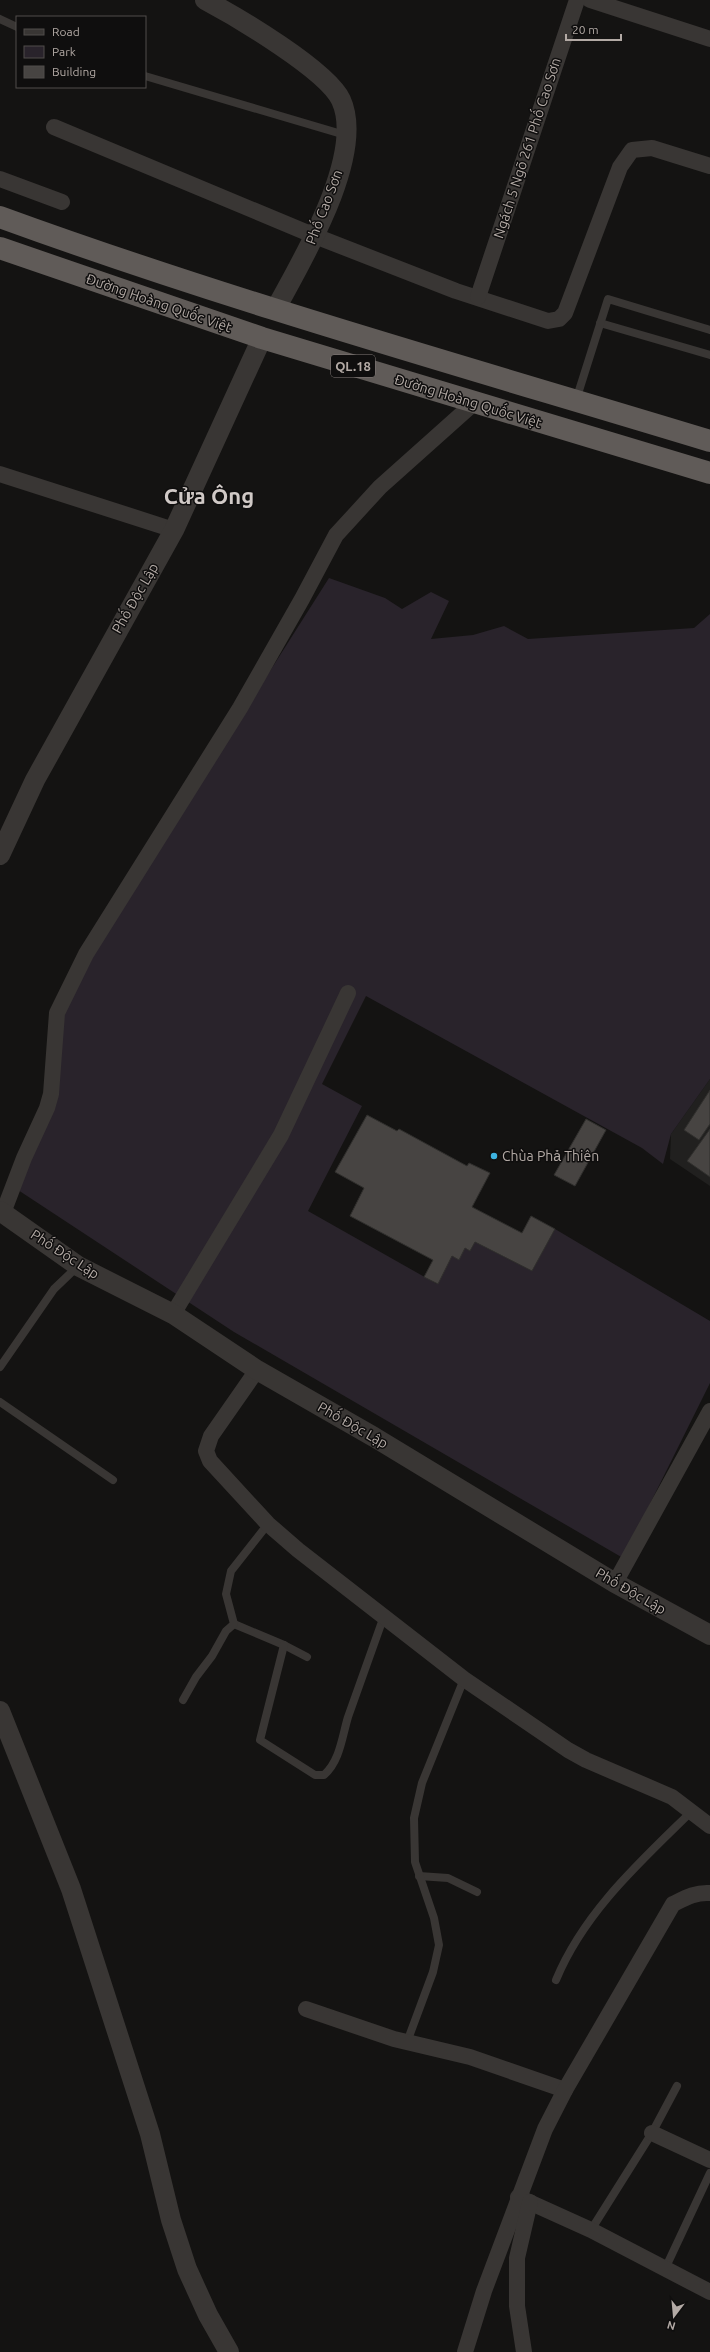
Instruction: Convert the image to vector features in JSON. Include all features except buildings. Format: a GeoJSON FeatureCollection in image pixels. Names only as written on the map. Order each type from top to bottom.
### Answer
{"type":"FeatureCollection","features":[{"type":"Feature","properties":{"kind":"highway","name":"Đường Hoàng Quốc Việt"},"geometry":{"type":"LineString","coordinates":[[0,218],[275,310],[710,440]]}},
{"type":"Feature","properties":{"kind":"highway","name":"Đường Hoàng Quốc Việt"},"geometry":{"type":"LineString","coordinates":[[0,248],[262,338],[710,473]]}},
{"type":"Feature","properties":{"kind":"street","name":"Phố Cao Sơn"},"geometry":{"type":"LineString","coordinates":[[205,0],[286,49],[328,82],[341,100],[346,117],[346,135],[340,171],[315,236],[275,310]]}},
{"type":"Feature","properties":{"kind":"street","name":"Ngách 5 Ngõ 261 Phố Cao Sơn"},"geometry":{"type":"LineString","coordinates":[[478,297],[577,0]]}},
{"type":"Feature","properties":{"kind":"street"},"geometry":{"type":"LineString","coordinates":[[590,0],[710,39]]}},
{"type":"Feature","properties":{"kind":"street"},"geometry":{"type":"LineString","coordinates":[[54,127],[315,236],[456,291],[548,320],[559,319],[565,313],[620,167],[627,155],[632,150],[652,148],[710,166]]}},
{"type":"Feature","properties":{"kind":"street"},"geometry":{"type":"LineString","coordinates":[[0,179],[62,202]]}},
{"type":"Feature","properties":{"kind":"street","name":"Phố Độc Lập"},"geometry":{"type":"LineString","coordinates":[[0,855],[34,780],[174,530],[262,338]]}},
{"type":"Feature","properties":{"kind":"street"},"geometry":{"type":"LineString","coordinates":[[2,1212],[24,1158],[47,1108],[51,1094],[57,1013],[86,954],[240,708],[302,599],[336,535],[380,487],[474,403]]}},
{"type":"Feature","properties":{"kind":"street"},"geometry":{"type":"LineString","coordinates":[[0,474],[174,530]]}},
{"type":"Feature","properties":{"kind":"street"},"geometry":{"type":"LineString","coordinates":[[173,1314],[281,1135],[348,993]]}},
{"type":"Feature","properties":{"kind":"street","name":"Phố Độc Lập"},"geometry":{"type":"LineString","coordinates":[[2,1212],[78,1266],[173,1314],[257,1370],[374,1437],[615,1583],[710,1635]]}},
{"type":"Feature","properties":{"kind":"street"},"geometry":{"type":"LineString","coordinates":[[257,1370],[211,1436],[206,1451],[210,1461],[268,1524],[298,1550],[385,1615],[464,1679],[568,1750],[586,1760],[672,1797],[710,1826]]}},
{"type":"Feature","properties":{"kind":"street"},"geometry":{"type":"LineString","coordinates":[[615,1583],[710,1411]]}},
{"type":"Feature","properties":{"kind":"street"},"geometry":{"type":"LineString","coordinates":[[0,1711],[74,1896],[150,2134],[171,2220],[187,2269],[208,2315],[230,2352]]}},
{"type":"Feature","properties":{"kind":"street"},"geometry":{"type":"LineString","coordinates":[[465,2352],[484,2291],[524,2199],[545,2129],[565,2090],[672,1904],[695,1894],[710,1893]]}},
{"type":"Feature","properties":{"kind":"street"},"geometry":{"type":"LineString","coordinates":[[306,2009],[407,2042],[470,2057],[565,2090]]}},
{"type":"Feature","properties":{"kind":"street"},"geometry":{"type":"LineString","coordinates":[[652,2133],[710,2160]]}},
{"type":"Feature","properties":{"kind":"street"},"geometry":{"type":"LineString","coordinates":[[524,2199],[591,2230],[710,2292]]}},
{"type":"Feature","properties":{"kind":"street"},"geometry":{"type":"LineString","coordinates":[[524,2199],[518,2258],[517,2306],[524,2352]]}},
{"type":"Feature","properties":{"kind":"lane"},"geometry":{"type":"LineString","coordinates":[[0,19],[16,26]]}},
{"type":"Feature","properties":{"kind":"lane"},"geometry":{"type":"LineString","coordinates":[[146,76],[346,135]]}},
{"type":"Feature","properties":{"kind":"lane"},"geometry":{"type":"LineString","coordinates":[[576,400],[608,299],[710,330]]}},
{"type":"Feature","properties":{"kind":"lane"},"geometry":{"type":"LineString","coordinates":[[600,323],[710,355]]}},
{"type":"Feature","properties":{"kind":"lane"},"geometry":{"type":"LineString","coordinates":[[0,1367],[54,1288],[78,1266]]}},
{"type":"Feature","properties":{"kind":"lane"},"geometry":{"type":"LineString","coordinates":[[0,1402],[113,1480]]}},
{"type":"Feature","properties":{"kind":"lane"},"geometry":{"type":"LineString","coordinates":[[234,1624],[226,1594],[231,1571],[268,1524]]}},
{"type":"Feature","properties":{"kind":"lane"},"geometry":{"type":"LineString","coordinates":[[284,1645],[260,1740],[316,1775],[324,1775],[330,1769],[337,1756],[348,1719],[385,1615]]}},
{"type":"Feature","properties":{"kind":"lane"},"geometry":{"type":"LineString","coordinates":[[234,1624],[284,1645],[307,1657]]}},
{"type":"Feature","properties":{"kind":"lane"},"geometry":{"type":"LineString","coordinates":[[183,1700],[196,1677],[212,1656],[226,1631],[234,1624]]}},
{"type":"Feature","properties":{"kind":"lane"},"geometry":{"type":"LineString","coordinates":[[407,2042],[434,1972],[439,1945],[434,1918],[415,1862],[414,1818],[422,1783],[464,1679]]}},
{"type":"Feature","properties":{"kind":"lane"},"geometry":{"type":"LineString","coordinates":[[556,1980],[563,1962],[594,1913],[625,1876],[692,1811]]}},
{"type":"Feature","properties":{"kind":"lane"},"geometry":{"type":"LineString","coordinates":[[419,1876],[448,1878],[477,1892]]}},
{"type":"Feature","properties":{"kind":"lane"},"geometry":{"type":"LineString","coordinates":[[591,2230],[652,2133],[677,2086]]}},
{"type":"Feature","properties":{"kind":"lane"},"geometry":{"type":"LineString","coordinates":[[664,2269],[710,2173]]}},
{"type":"Feature","properties":{"kind":"shaded area"},"geometry":{"type":"Polygon","coordinates":[[[710,1079],[710,1186],[670,1159],[671,1134],[710,1079]]]}},
{"type":"Feature","properties":{"kind":"green space"},"geometry":{"type":"Polygon","coordinates":[[[329,578],[385,598],[402,609],[431,592],[449,601],[431,639],[473,635],[504,626],[528,639],[694,628],[710,614],[710,1079],[671,1134],[663,1164],[642,1148],[366,996],[322,1084],[362,1106],[308,1211],[437,1284],[452,1256],[459,1259],[465,1248],[470,1251],[475,1242],[532,1271],[555,1229],[710,1321],[710,1383],[623,1558],[234,1332],[18,1190],[63,1018],[80,977],[152,857],[329,578]]]}},
{"type":"Feature","properties":{"kind":"place","name":"Chùa Phả Thiên"},"geometry":{"type":"Point","coordinates":[494,1156]}},
{"type":"Feature","properties":{"kind":"district","name":"Cửa Ông"},"geometry":{"type":"Point","coordinates":[209,496]}}]}
